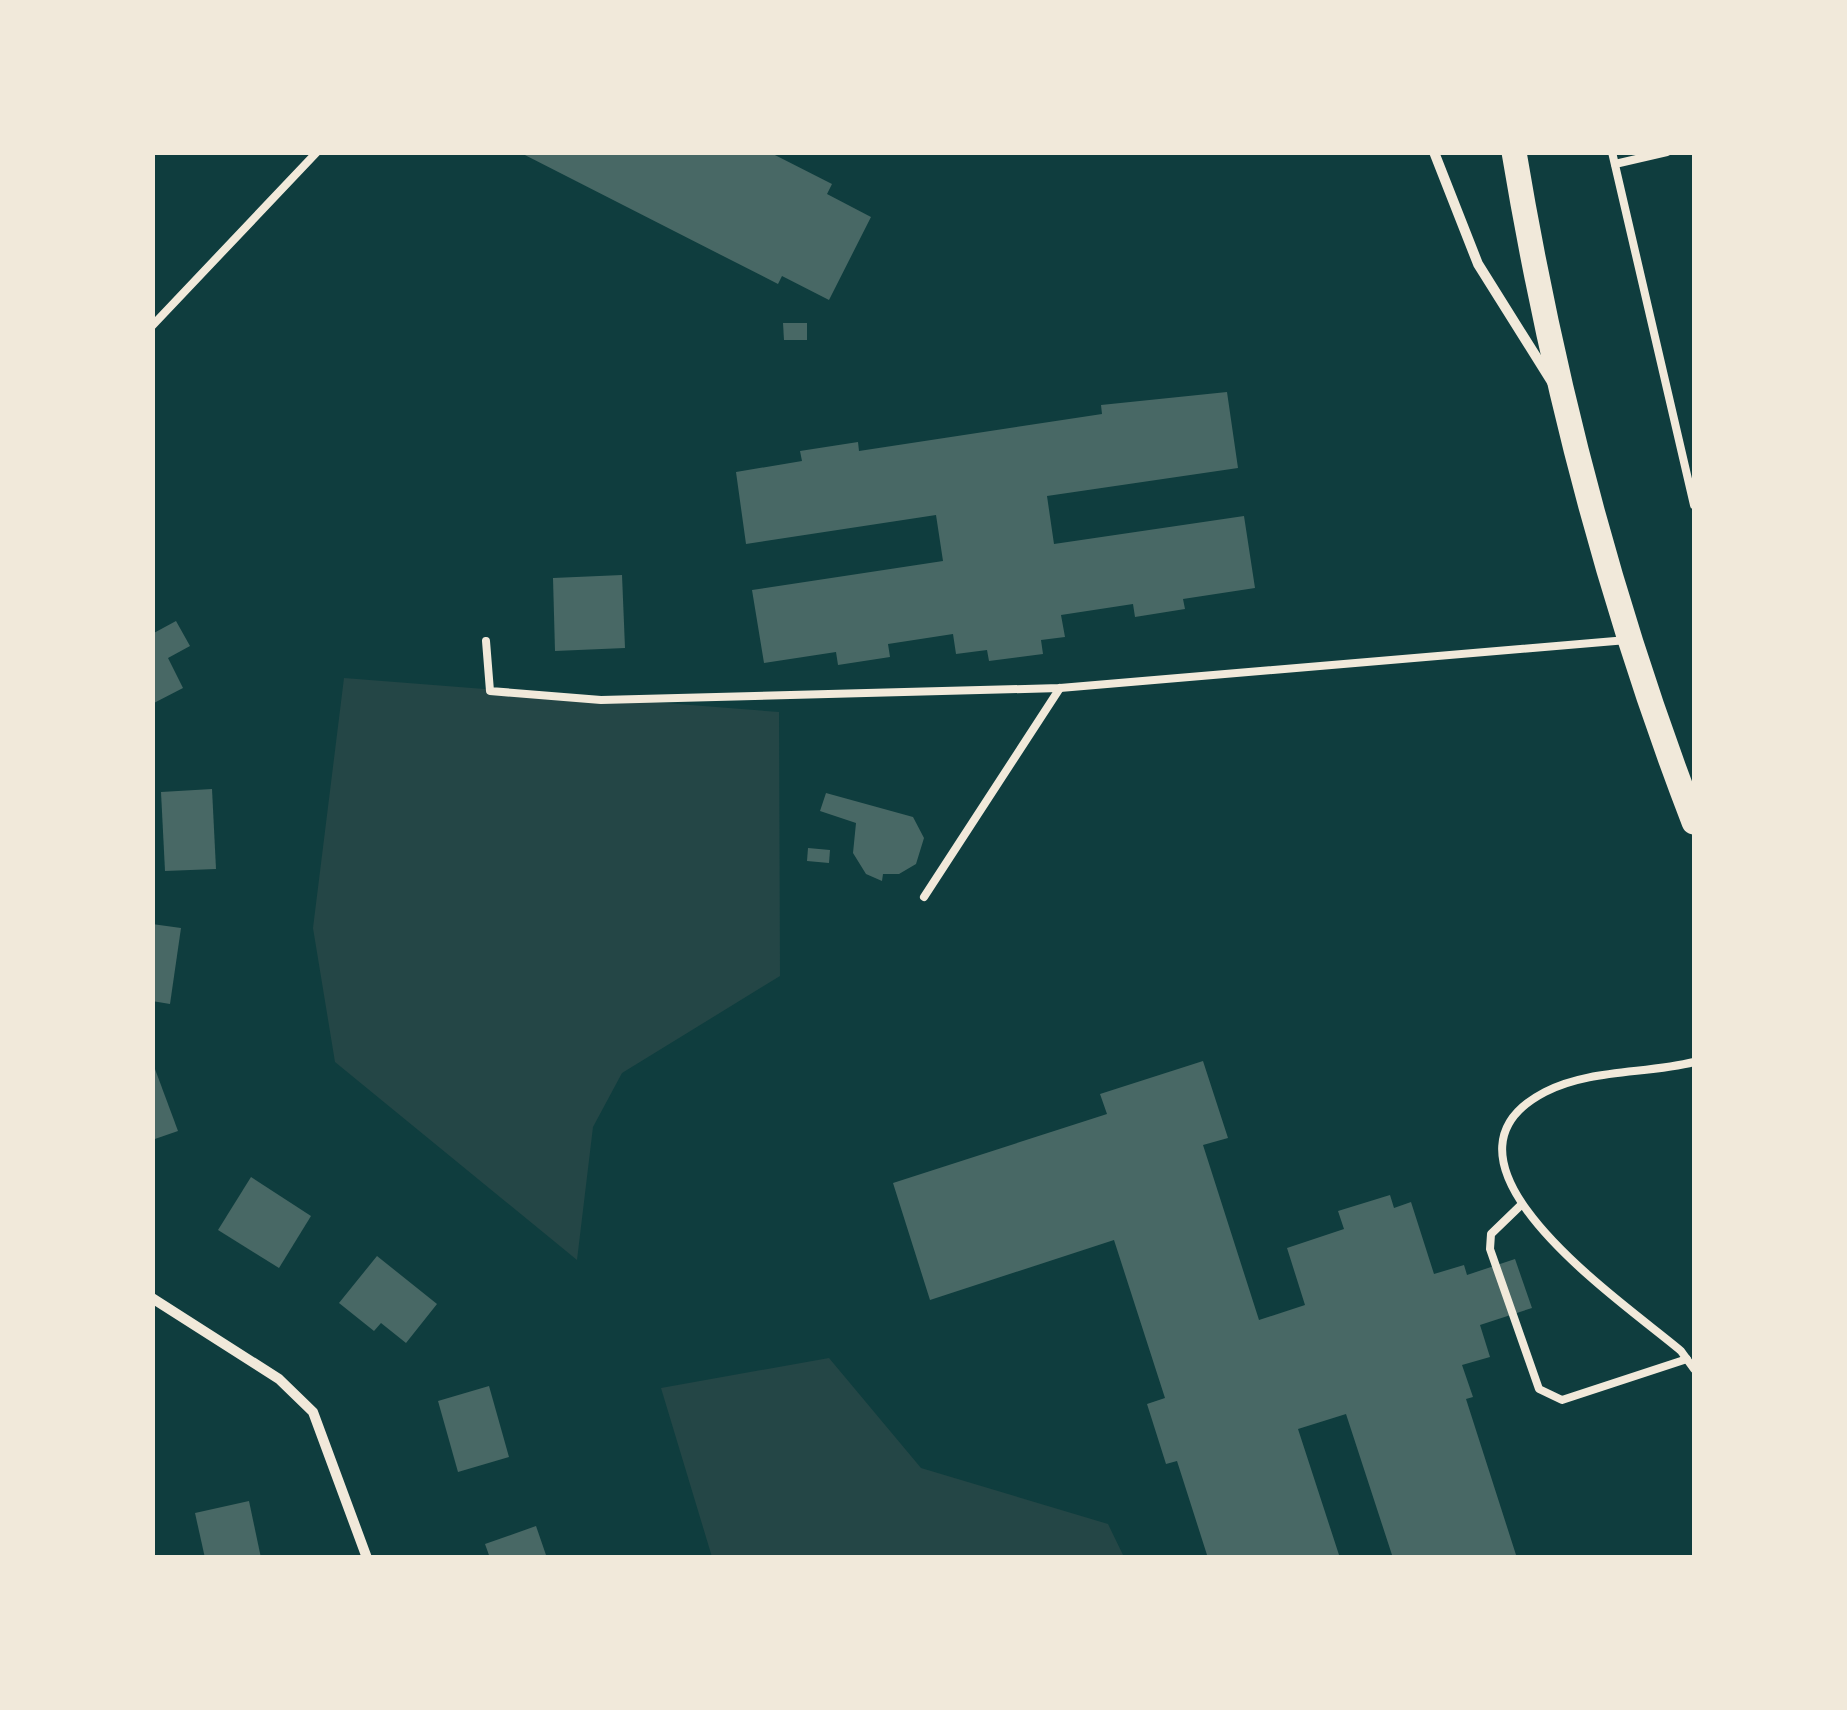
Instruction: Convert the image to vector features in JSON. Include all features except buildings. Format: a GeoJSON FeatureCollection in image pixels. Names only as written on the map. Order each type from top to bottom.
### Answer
{"type":"FeatureCollection","features":[{"type":"Feature","properties":{"kind":"main road"},"geometry":{"type":"LineString","coordinates":[[1514,152],[1565,403],[1631,639],[1694,822]]}},
{"type":"Feature","properties":{"kind":"street"},"geometry":{"type":"LineString","coordinates":[[1434,152],[1478,264],[1565,403]]}},
{"type":"Feature","properties":{"kind":"street"},"geometry":{"type":"LineString","coordinates":[[152,1298],[279,1379],[313,1412],[367,1558]]}},
{"type":"Feature","properties":{"kind":"lane"},"geometry":{"type":"LineString","coordinates":[[152,326],[317,152]]}},
{"type":"Feature","properties":{"kind":"lane"},"geometry":{"type":"LineString","coordinates":[[1612,152],[1694,505]]}},
{"type":"Feature","properties":{"kind":"lane"},"geometry":{"type":"LineString","coordinates":[[1615,164],[1667,152]]}},
{"type":"Feature","properties":{"kind":"lane"},"geometry":{"type":"LineString","coordinates":[[486,641],[486,682],[493,692],[601,700],[1060,688],[1631,639]]}},
{"type":"Feature","properties":{"kind":"lane"},"geometry":{"type":"LineString","coordinates":[[924,897],[1060,688]]}},
{"type":"Feature","properties":{"kind":"lane"},"geometry":{"type":"LineString","coordinates":[[1694,1062],[1564,1084],[1525,1104],[1503,1138],[1502,1156],[1505,1178],[1520,1206],[1694,1369]]}},
{"type":"Feature","properties":{"kind":"lane"},"geometry":{"type":"LineString","coordinates":[[1520,1206],[1491,1234],[1490,1249],[1534,1381],[1546,1395],[1571,1398],[1687,1359]]}},
{"type":"Feature","properties":{"kind":"shaded area"},"geometry":{"type":"Polygon","coordinates":[[[344,678],[779,712],[780,976],[622,1073],[593,1127],[577,1260],[335,1062],[313,928],[344,678]]]}},
{"type":"Feature","properties":{"kind":"shaded area"},"geometry":{"type":"Polygon","coordinates":[[[829,1358],[921,1468],[1108,1524],[1124,1557],[712,1557],[661,1388],[829,1358]]]}}]}
